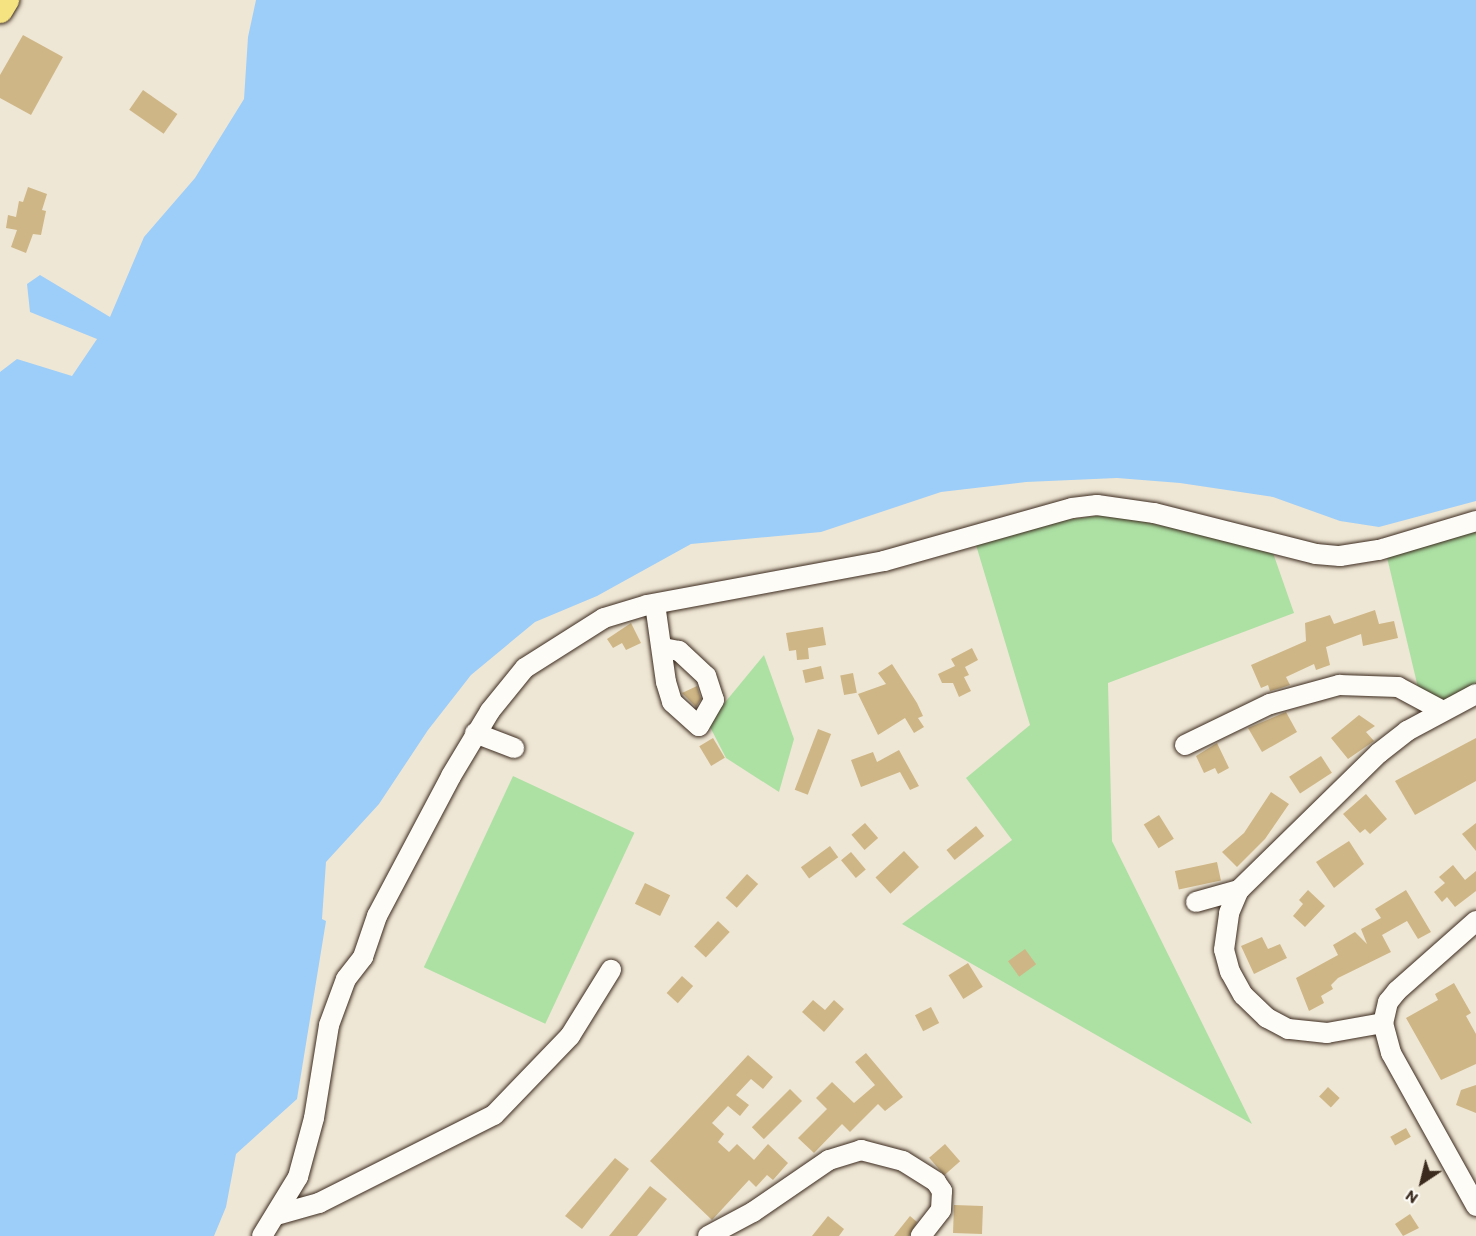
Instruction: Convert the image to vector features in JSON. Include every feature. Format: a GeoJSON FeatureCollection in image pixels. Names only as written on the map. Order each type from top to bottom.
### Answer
{"type":"FeatureCollection","features":[{"type":"Feature","properties":{"kind":"main road"},"geometry":{"type":"LineString","coordinates":[[0,10],[6,0]]}},
{"type":"Feature","properties":{"kind":"street"},"geometry":{"type":"LineString","coordinates":[[262,1236],[298,1177],[304,1157],[329,1025],[346,979],[363,957],[395,880],[475,733],[525,668],[604,618],[655,604],[884,561],[1039,516],[1097,505],[1154,513],[1316,554],[1340,556],[1379,550],[1476,521]]}},
{"type":"Feature","properties":{"kind":"street"},"geometry":{"type":"LineString","coordinates":[[655,604],[663,648]]}},
{"type":"Feature","properties":{"kind":"street"},"geometry":{"type":"LineString","coordinates":[[1185,745],[1270,704],[1339,686],[1398,687],[1441,710]]}},
{"type":"Feature","properties":{"kind":"street"},"geometry":{"type":"LineString","coordinates":[[1383,1023],[1327,1033],[1299,1031],[1276,1023],[1250,1004],[1230,972],[1224,950],[1228,913],[1239,890],[1379,753],[1441,710],[1476,694]]}},
{"type":"Feature","properties":{"kind":"street"},"geometry":{"type":"LineString","coordinates":[[475,733],[514,748]]}},
{"type":"Feature","properties":{"kind":"street"},"geometry":{"type":"LineString","coordinates":[[1196,902],[1239,890]]}},
{"type":"Feature","properties":{"kind":"street"},"geometry":{"type":"LineString","coordinates":[[1476,921],[1397,991],[1388,1002],[1383,1023],[1391,1053],[1476,1206]]}},
{"type":"Feature","properties":{"kind":"street"},"geometry":{"type":"LineString","coordinates":[[276,1215],[319,1203],[494,1115],[570,1036],[611,970]]}},
{"type":"Feature","properties":{"kind":"street"},"geometry":{"type":"LineString","coordinates":[[708,1236],[753,1212],[829,1160],[861,1150],[883,1147],[927,1174],[942,1191],[941,1210],[921,1236]]}},
{"type":"Feature","properties":{"kind":"green space"},"geometry":{"type":"Polygon","coordinates":[[[1110,514],[1272,550],[1294,613],[1108,683],[1112,841],[1252,1124],[902,924],[1012,840],[966,778],[1030,725],[976,545],[1045,523],[1110,514]]]}},
{"type":"Feature","properties":{"kind":"green space"},"geometry":{"type":"Polygon","coordinates":[[[1476,526],[1476,693],[1441,708],[1420,696],[1385,549],[1476,526]]]}},
{"type":"Feature","properties":{"kind":"green space"},"geometry":{"type":"Polygon","coordinates":[[[764,655],[794,739],[779,792],[726,758],[708,723],[764,655]]]}},
{"type":"Feature","properties":{"kind":"green space"},"geometry":{"type":"Polygon","coordinates":[[[513,776],[634,833],[545,1024],[424,967],[513,776]]]}},
{"type":"Feature","properties":{"kind":"water"},"geometry":{"type":"Polygon","coordinates":[[[256,0],[1476,0],[1476,501],[1379,527],[1340,521],[1273,497],[1180,483],[1117,478],[1026,482],[941,492],[821,532],[691,544],[597,596],[535,622],[471,675],[428,730],[379,804],[326,862],[322,919],[326,921],[297,1099],[236,1154],[226,1207],[214,1236],[0,1236],[0,372],[17,359],[72,376],[97,339],[30,312],[27,284],[40,275],[110,317],[144,237],[195,178],[244,99],[248,37],[256,0]]]}},
{"type":"Feature","properties":{"kind":"building"},"geometry":{"type":"Polygon","coordinates":[[[23,35],[63,57],[31,115],[0,98],[0,75],[23,35]]]}},
{"type":"Feature","properties":{"kind":"building"},"geometry":{"type":"Polygon","coordinates":[[[143,90],[177,114],[164,134],[129,110],[143,90]]]}},
{"type":"Feature","properties":{"kind":"building"},"geometry":{"type":"Polygon","coordinates":[[[28,187],[47,194],[42,210],[46,211],[41,235],[33,234],[26,253],[11,247],[17,230],[6,228],[8,215],[16,217],[19,201],[23,202],[28,187]]]}},
{"type":"Feature","properties":{"kind":"building"},"geometry":{"type":"Polygon","coordinates":[[[1375,610],[1379,624],[1394,621],[1398,638],[1363,646],[1361,634],[1326,647],[1330,665],[1316,670],[1314,664],[1286,677],[1290,685],[1270,691],[1268,685],[1261,688],[1251,665],[1306,641],[1305,623],[1330,615],[1334,624],[1375,610]]]}},
{"type":"Feature","properties":{"kind":"building"},"geometry":{"type":"Polygon","coordinates":[[[631,623],[641,643],[626,650],[622,643],[613,648],[607,639],[631,623]]]}},
{"type":"Feature","properties":{"kind":"building"},"geometry":{"type":"Polygon","coordinates":[[[823,627],[826,645],[808,648],[809,659],[797,660],[796,650],[789,651],[786,633],[823,627]]]}},
{"type":"Feature","properties":{"kind":"building"},"geometry":{"type":"Polygon","coordinates":[[[972,648],[978,660],[965,667],[969,675],[964,677],[971,691],[959,697],[953,683],[942,683],[938,674],[955,666],[951,659],[972,648]]]}},
{"type":"Feature","properties":{"kind":"building"},"geometry":{"type":"Polygon","coordinates":[[[892,664],[923,716],[918,718],[924,727],[914,733],[905,718],[878,735],[858,694],[886,684],[878,673],[892,664]]]}},
{"type":"Feature","properties":{"kind":"building"},"geometry":{"type":"Polygon","coordinates":[[[821,666],[824,679],[805,683],[802,670],[821,666]]]}},
{"type":"Feature","properties":{"kind":"building"},"geometry":{"type":"Polygon","coordinates":[[[853,673],[857,693],[844,695],[840,675],[853,673]]]}},
{"type":"Feature","properties":{"kind":"building"},"geometry":{"type":"Polygon","coordinates":[[[697,686],[701,699],[696,707],[682,693],[697,686]]]}},
{"type":"Feature","properties":{"kind":"building"},"geometry":{"type":"Polygon","coordinates":[[[1286,712],[1297,732],[1262,752],[1248,728],[1286,712]]]}},
{"type":"Feature","properties":{"kind":"building"},"geometry":{"type":"Polygon","coordinates":[[[1359,715],[1375,726],[1366,732],[1374,741],[1348,759],[1331,738],[1359,715]]]}},
{"type":"Feature","properties":{"kind":"building"},"geometry":{"type":"Polygon","coordinates":[[[818,729],[831,734],[808,795],[795,790],[818,729]]]}},
{"type":"Feature","properties":{"kind":"building"},"geometry":{"type":"Polygon","coordinates":[[[713,738],[725,758],[711,766],[699,746],[713,738]]]}},
{"type":"Feature","properties":{"kind":"building"},"geometry":{"type":"Polygon","coordinates":[[[1476,738],[1476,781],[1415,815],[1395,781],[1476,738]]]}},
{"type":"Feature","properties":{"kind":"building"},"geometry":{"type":"Polygon","coordinates":[[[1217,743],[1229,768],[1218,774],[1215,768],[1204,773],[1196,756],[1217,743]]]}},
{"type":"Feature","properties":{"kind":"building"},"geometry":{"type":"Polygon","coordinates":[[[899,750],[919,786],[910,790],[900,772],[861,787],[851,760],[873,752],[877,762],[899,750]]]}},
{"type":"Feature","properties":{"kind":"building"},"geometry":{"type":"Polygon","coordinates":[[[1321,756],[1332,773],[1300,793],[1289,777],[1321,756]]]}},
{"type":"Feature","properties":{"kind":"building"},"geometry":{"type":"Polygon","coordinates":[[[1271,792],[1289,804],[1265,839],[1237,867],[1222,852],[1244,833],[1271,792]]]}},
{"type":"Feature","properties":{"kind":"building"},"geometry":{"type":"Polygon","coordinates":[[[1366,794],[1387,819],[1370,834],[1365,829],[1360,833],[1343,814],[1366,794]]]}},
{"type":"Feature","properties":{"kind":"building"},"geometry":{"type":"Polygon","coordinates":[[[1159,815],[1174,839],[1159,848],[1144,825],[1159,815]]]}},
{"type":"Feature","properties":{"kind":"building"},"geometry":{"type":"Polygon","coordinates":[[[865,823],[878,838],[865,850],[851,835],[865,823]]]}},
{"type":"Feature","properties":{"kind":"building"},"geometry":{"type":"Polygon","coordinates":[[[1476,823],[1476,851],[1462,834],[1476,823]]]}},
{"type":"Feature","properties":{"kind":"building"},"geometry":{"type":"Polygon","coordinates":[[[976,826],[984,836],[955,860],[946,850],[976,826]]]}},
{"type":"Feature","properties":{"kind":"building"},"geometry":{"type":"Polygon","coordinates":[[[1349,841],[1364,864],[1334,888],[1316,862],[1349,841]]]}},
{"type":"Feature","properties":{"kind":"building"},"geometry":{"type":"Polygon","coordinates":[[[830,846],[838,857],[809,878],[801,867],[830,846]]]}},
{"type":"Feature","properties":{"kind":"building"},"geometry":{"type":"Polygon","coordinates":[[[904,851],[919,867],[890,894],[875,878],[904,851]]]}},
{"type":"Feature","properties":{"kind":"building"},"geometry":{"type":"Polygon","coordinates":[[[851,852],[866,870],[856,878],[841,860],[851,852]]]}},
{"type":"Feature","properties":{"kind":"building"},"geometry":{"type":"Polygon","coordinates":[[[1217,862],[1221,881],[1179,890],[1175,871],[1217,862]]]}},
{"type":"Feature","properties":{"kind":"building"},"geometry":{"type":"Polygon","coordinates":[[[1453,865],[1465,880],[1476,871],[1476,891],[1455,907],[1447,897],[1442,902],[1434,892],[1445,883],[1439,877],[1453,865]]]}},
{"type":"Feature","properties":{"kind":"building"},"geometry":{"type":"Polygon","coordinates":[[[747,874],[758,884],[737,908],[726,898],[747,874]]]}},
{"type":"Feature","properties":{"kind":"building"},"geometry":{"type":"Polygon","coordinates":[[[645,883],[670,895],[660,916],[635,904],[645,883]]]}},
{"type":"Feature","properties":{"kind":"building"},"geometry":{"type":"Polygon","coordinates":[[[1308,890],[1325,906],[1305,927],[1293,916],[1303,904],[1299,900],[1308,890]]]}},
{"type":"Feature","properties":{"kind":"building"},"geometry":{"type":"Polygon","coordinates":[[[1406,890],[1431,932],[1418,939],[1407,921],[1382,935],[1391,952],[1338,978],[1331,985],[1333,989],[1321,996],[1324,1003],[1309,1011],[1296,978],[1338,955],[1333,945],[1355,932],[1367,944],[1361,929],[1381,918],[1375,909],[1406,890]]]}},
{"type":"Feature","properties":{"kind":"building"},"geometry":{"type":"Polygon","coordinates":[[[718,921],[730,932],[706,958],[694,947],[718,921]]]}},
{"type":"Feature","properties":{"kind":"building"},"geometry":{"type":"Polygon","coordinates":[[[1262,937],[1268,949],[1280,944],[1287,958],[1254,974],[1241,946],[1262,937]]]}},
{"type":"Feature","properties":{"kind":"building"},"geometry":{"type":"Polygon","coordinates":[[[1025,949],[1036,964],[1019,977],[1008,961],[1025,949]]]}},
{"type":"Feature","properties":{"kind":"building"},"geometry":{"type":"Polygon","coordinates":[[[968,963],[983,987],[963,999],[948,975],[968,963]]]}},
{"type":"Feature","properties":{"kind":"building"},"geometry":{"type":"Polygon","coordinates":[[[682,976],[693,986],[678,1003],[667,993],[682,976]]]}},
{"type":"Feature","properties":{"kind":"building"},"geometry":{"type":"Polygon","coordinates":[[[1454,983],[1471,1013],[1466,1016],[1476,1034],[1476,1064],[1441,1080],[1406,1018],[1438,1000],[1435,994],[1454,983]]]}},
{"type":"Feature","properties":{"kind":"building"},"geometry":{"type":"Polygon","coordinates":[[[813,1000],[825,1010],[834,1000],[844,1009],[824,1032],[802,1012],[813,1000]]]}},
{"type":"Feature","properties":{"kind":"building"},"geometry":{"type":"Polygon","coordinates":[[[931,1007],[939,1023],[923,1031],[915,1015],[931,1007]]]}},
{"type":"Feature","properties":{"kind":"building"},"geometry":{"type":"Polygon","coordinates":[[[866,1053],[903,1097],[885,1111],[878,1104],[850,1132],[842,1124],[814,1153],[798,1138],[827,1109],[816,1098],[832,1082],[854,1103],[875,1085],[855,1062],[866,1053]]]}},
{"type":"Feature","properties":{"kind":"building"},"geometry":{"type":"Polygon","coordinates":[[[748,1055],[773,1077],[763,1089],[751,1079],[736,1095],[749,1105],[740,1116],[728,1106],[712,1123],[724,1134],[718,1142],[729,1152],[737,1144],[754,1160],[768,1144],[788,1163],[773,1180],[767,1175],[756,1187],[749,1180],[712,1220],[650,1161],[748,1055]]]}},
{"type":"Feature","properties":{"kind":"building"},"geometry":{"type":"Polygon","coordinates":[[[1476,1085],[1476,1113],[1456,1105],[1461,1090],[1476,1085]]]}},
{"type":"Feature","properties":{"kind":"building"},"geometry":{"type":"Polygon","coordinates":[[[1328,1087],[1340,1098],[1331,1107],[1319,1097],[1328,1087]]]}},
{"type":"Feature","properties":{"kind":"building"},"geometry":{"type":"Polygon","coordinates":[[[790,1089],[802,1101],[764,1139],[752,1127],[790,1089]]]}},
{"type":"Feature","properties":{"kind":"building"},"geometry":{"type":"Polygon","coordinates":[[[1406,1128],[1411,1137],[1395,1145],[1390,1137],[1406,1128]]]}},
{"type":"Feature","properties":{"kind":"building"},"geometry":{"type":"Polygon","coordinates":[[[945,1144],[960,1161],[944,1175],[929,1158],[945,1144]]]}},
{"type":"Feature","properties":{"kind":"building"},"geometry":{"type":"Polygon","coordinates":[[[615,1158],[629,1169],[582,1229],[565,1216],[615,1158]]]}},
{"type":"Feature","properties":{"kind":"building"},"geometry":{"type":"Polygon","coordinates":[[[650,1186],[667,1199],[637,1236],[609,1236],[650,1186]]]}},
{"type":"Feature","properties":{"kind":"building"},"geometry":{"type":"Polygon","coordinates":[[[954,1205],[983,1206],[982,1234],[953,1233],[954,1205]]]}},
{"type":"Feature","properties":{"kind":"building"},"geometry":{"type":"Polygon","coordinates":[[[1410,1214],[1419,1228],[1403,1236],[1395,1224],[1410,1214]]]}},
{"type":"Feature","properties":{"kind":"building"},"geometry":{"type":"Polygon","coordinates":[[[828,1216],[844,1229],[839,1236],[812,1236],[828,1216]]]}},
{"type":"Feature","properties":{"kind":"building"},"geometry":{"type":"Polygon","coordinates":[[[910,1216],[917,1222],[909,1236],[894,1236],[910,1216]]]}}]}
